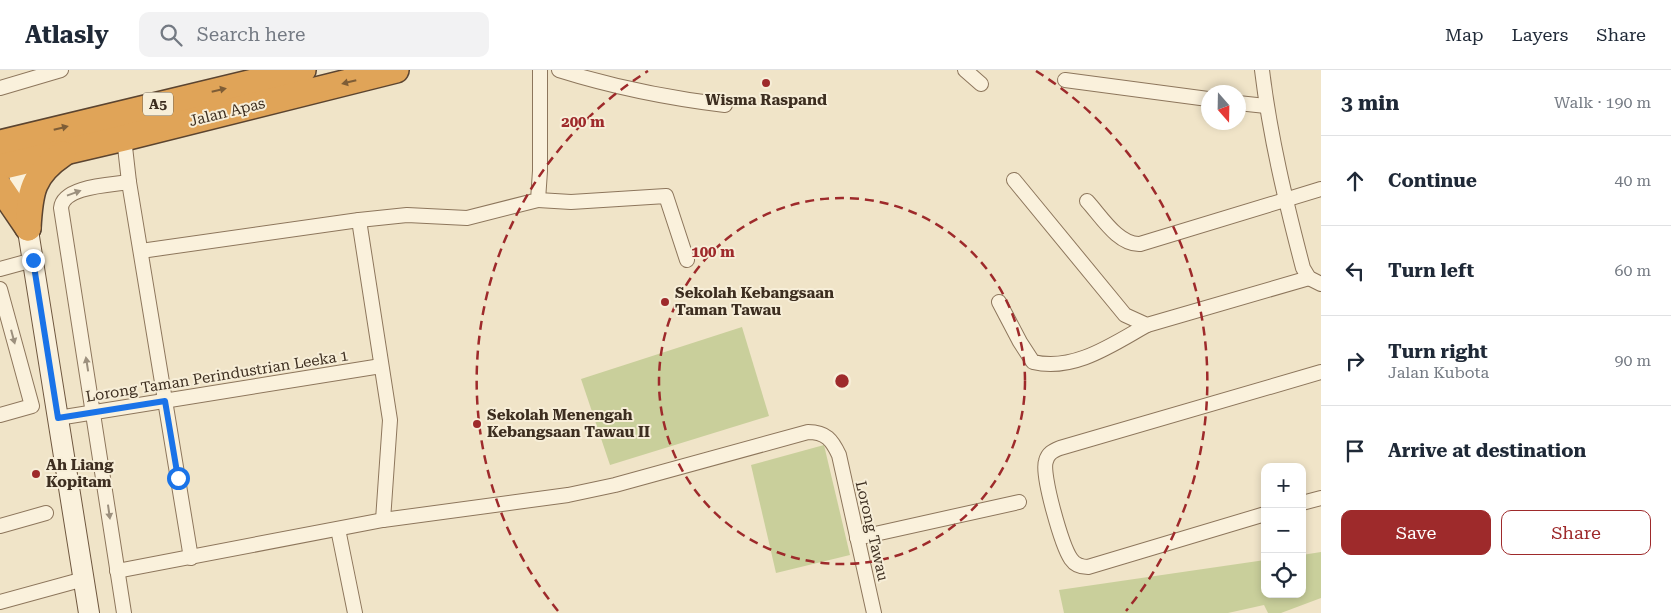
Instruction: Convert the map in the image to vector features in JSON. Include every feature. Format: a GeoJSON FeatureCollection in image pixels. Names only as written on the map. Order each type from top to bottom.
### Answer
{"type":"FeatureCollection","features":[{"type":"Feature","properties":{"kind":"highway","name":"Jalan Apas"},"geometry":{"type":"LineString","coordinates":[[6,148],[118,114],[303,70]]}},
{"type":"Feature","properties":{"kind":"highway","name":"Jalan Apas"},"geometry":{"type":"LineString","coordinates":[[6,148],[69,150],[396,70]]}},
{"type":"Feature","properties":{"kind":"highway"},"geometry":{"type":"LineString","coordinates":[[118,114],[120,123],[126,126],[231,111]]}},
{"type":"Feature","properties":{"kind":"highway"},"geometry":{"type":"LineString","coordinates":[[28,228],[29,201],[39,175],[52,162],[69,150]]}},
{"type":"Feature","properties":{"kind":"highway"},"geometry":{"type":"LineString","coordinates":[[3,195],[28,228]]}},
{"type":"Feature","properties":{"kind":"street"},"geometry":{"type":"LineString","coordinates":[[0,88],[61,70]]}},
{"type":"Feature","properties":{"kind":"street"},"geometry":{"type":"LineString","coordinates":[[538,200],[540,171],[540,70]]}},
{"type":"Feature","properties":{"kind":"street"},"geometry":{"type":"LineString","coordinates":[[559,70],[600,82],[674,99],[725,105]]}},
{"type":"Feature","properties":{"kind":"street"},"geometry":{"type":"LineString","coordinates":[[965,70],[981,84]]}},
{"type":"Feature","properties":{"kind":"street"},"geometry":{"type":"LineString","coordinates":[[999,302],[1033,362],[1045,365],[1083,358],[1147,325],[1315,281],[1303,268],[1285,200],[1266,106],[1262,70]]}},
{"type":"Feature","properties":{"kind":"street"},"geometry":{"type":"LineString","coordinates":[[1065,80],[1201,98]]}},
{"type":"Feature","properties":{"kind":"street"},"geometry":{"type":"LineString","coordinates":[[1246,104],[1266,106]]}},
{"type":"Feature","properties":{"kind":"street"},"geometry":{"type":"LineString","coordinates":[[119,139],[129,182],[191,558]]}},
{"type":"Feature","properties":{"kind":"street"},"geometry":{"type":"LineString","coordinates":[[6,148],[28,228],[61,417],[89,613]]}},
{"type":"Feature","properties":{"kind":"street"},"geometry":{"type":"LineString","coordinates":[[1014,180],[1126,315],[1147,325]]}},
{"type":"Feature","properties":{"kind":"street"},"geometry":{"type":"LineString","coordinates":[[124,613],[62,202],[73,192],[129,182]]}},
{"type":"Feature","properties":{"kind":"street"},"geometry":{"type":"LineString","coordinates":[[1087,201],[1122,239],[1130,244],[1140,244],[1321,190]]}},
{"type":"Feature","properties":{"kind":"street"},"geometry":{"type":"LineString","coordinates":[[140,251],[407,215],[467,218],[538,200],[571,202],[666,196],[687,260]]}},
{"type":"Feature","properties":{"kind":"street"},"geometry":{"type":"LineString","coordinates":[[117,571],[382,520],[390,429],[359,220]]}},
{"type":"Feature","properties":{"kind":"street"},"geometry":{"type":"LineString","coordinates":[[0,269],[33,260]]}},
{"type":"Feature","properties":{"kind":"street"},"geometry":{"type":"LineString","coordinates":[[0,290],[32,406],[0,415]]}},
{"type":"Feature","properties":{"kind":"street","name":"Lorong Taman Perindustrian Leeka 1"},"geometry":{"type":"LineString","coordinates":[[61,417],[381,366]]}},
{"type":"Feature","properties":{"kind":"street"},"geometry":{"type":"LineString","coordinates":[[1261,515],[1088,567],[1081,567],[1075,564],[1067,552],[1049,494],[1045,475],[1046,460],[1051,452],[1060,448],[1321,372]]}},
{"type":"Feature","properties":{"kind":"street","name":"Lorong Tawau"},"geometry":{"type":"LineString","coordinates":[[382,520],[577,493],[615,485],[808,432],[825,434],[839,455],[874,613]]}},
{"type":"Feature","properties":{"kind":"street"},"geometry":{"type":"LineString","coordinates":[[1306,502],[1321,498]]}},
{"type":"Feature","properties":{"kind":"street"},"geometry":{"type":"LineString","coordinates":[[857,538],[1019,502]]}},
{"type":"Feature","properties":{"kind":"street"},"geometry":{"type":"LineString","coordinates":[[0,526],[46,513]]}},
{"type":"Feature","properties":{"kind":"street"},"geometry":{"type":"LineString","coordinates":[[338,529],[355,613]]}},
{"type":"Feature","properties":{"kind":"street"},"geometry":{"type":"LineString","coordinates":[[0,602],[84,579]]}},
{"type":"Feature","properties":{"kind":"green space"},"geometry":{"type":"Polygon","coordinates":[[[742,327],[769,416],[610,465],[581,379],[742,327]]]}},
{"type":"Feature","properties":{"kind":"green space"},"geometry":{"type":"Polygon","coordinates":[[[824,445],[850,555],[776,573],[751,465],[824,445]]]}},
{"type":"Feature","properties":{"kind":"green space"},"geometry":{"type":"Polygon","coordinates":[[[1321,552],[1321,598],[1281,613],[1268,613],[1264,605],[1228,613],[1064,613],[1059,590],[1261,561],[1261,598],[1306,598],[1306,554],[1321,552]]]}},
{"type":"Feature","properties":{"kind":"place","name":"Wisma Raspand"},"geometry":{"type":"Point","coordinates":[766,83]}},
{"type":"Feature","properties":{"kind":"place","name":"Sekolah Kebangsaan Taman Tawau"},"geometry":{"type":"Point","coordinates":[665,302]}},
{"type":"Feature","properties":{"kind":"place","name":"Sekolah Menengah Kebangsaan Tawau II"},"geometry":{"type":"Point","coordinates":[477,424]}},
{"type":"Feature","properties":{"kind":"place","name":"Ah Liang Kopitam"},"geometry":{"type":"Point","coordinates":[36,474]}},
{"type":"Feature","properties":{"kind":"route"},"geometry":{"type":"LineString","coordinates":[[33,260],[58,418],[165,401],[178,478]]}}]}
